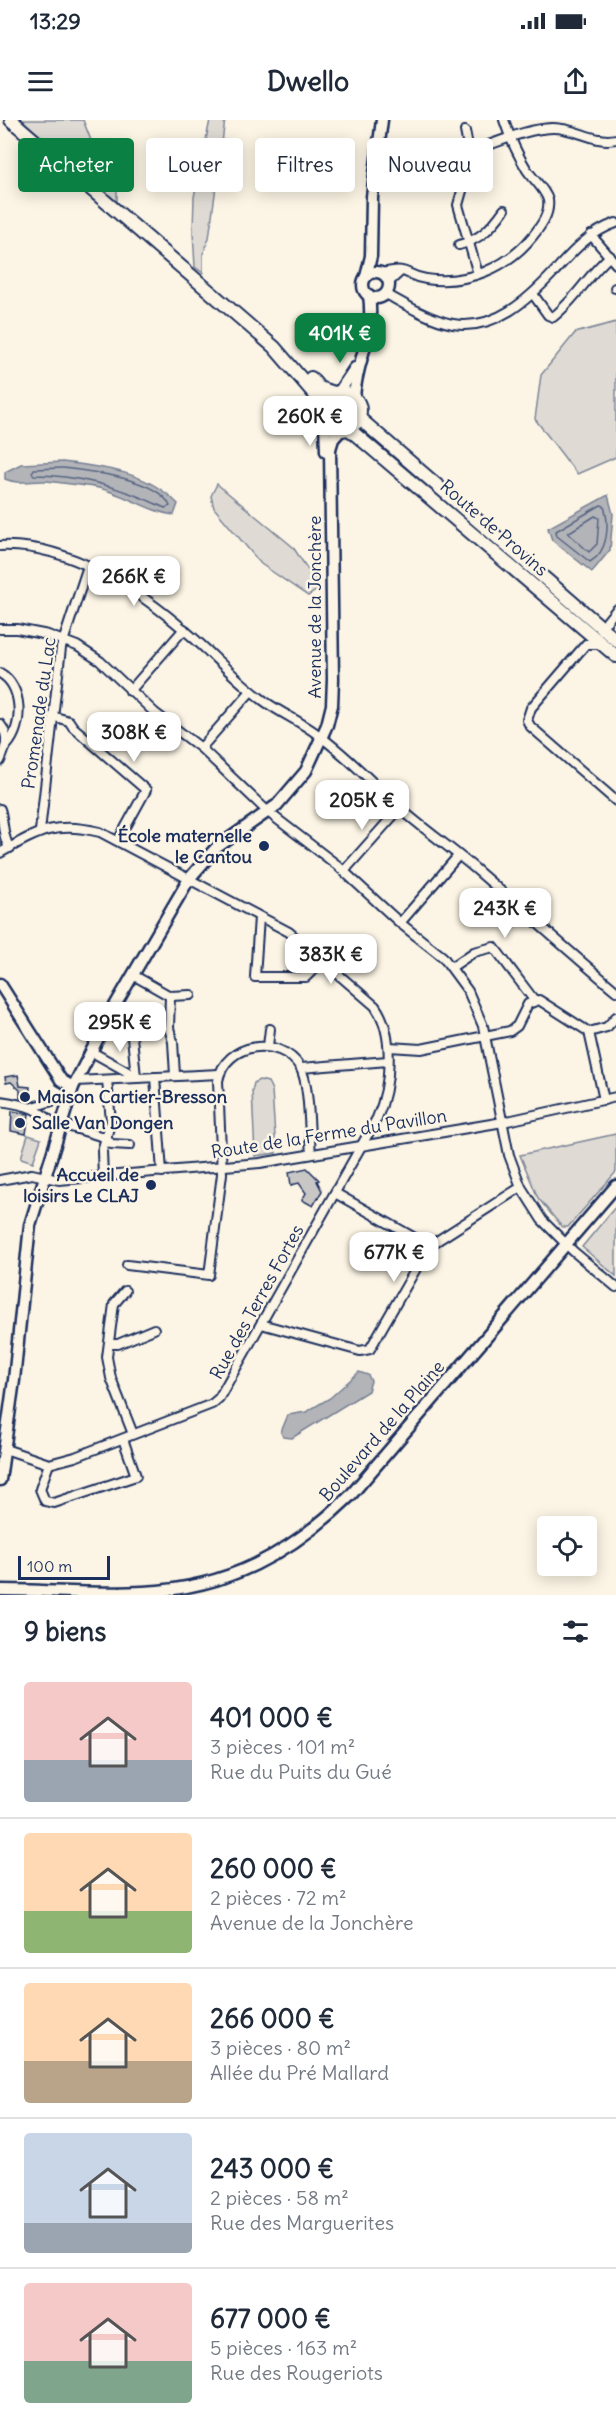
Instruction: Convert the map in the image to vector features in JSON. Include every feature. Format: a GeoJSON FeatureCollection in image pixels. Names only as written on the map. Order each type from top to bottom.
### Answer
{"type":"FeatureCollection","features":[{"type":"Feature","properties":{"kind":"main road"},"geometry":{"type":"LineString","coordinates":[[11,120],[274,347],[317,397],[329,427],[345,430]]}},
{"type":"Feature","properties":{"kind":"main road"},"geometry":{"type":"LineString","coordinates":[[378,296],[363,286],[370,256],[372,197],[382,120]]}},
{"type":"Feature","properties":{"kind":"main road"},"geometry":{"type":"LineString","coordinates":[[157,245],[280,343],[319,388],[354,398],[360,407],[359,418],[331,442],[331,466]]}},
{"type":"Feature","properties":{"kind":"main road"},"geometry":{"type":"LineString","coordinates":[[354,398],[357,373],[364,352],[371,313],[383,276],[370,256]]}},
{"type":"Feature","properties":{"kind":"main road"},"geometry":{"type":"LineString","coordinates":[[366,277],[371,273],[383,276]]}},
{"type":"Feature","properties":{"kind":"main road"},"geometry":{"type":"LineString","coordinates":[[331,466],[324,447],[323,416],[326,400],[337,393],[364,352]]}},
{"type":"Feature","properties":{"kind":"main road","name":"Route de Provins"},"geometry":{"type":"LineString","coordinates":[[359,418],[588,624]]}},
{"type":"Feature","properties":{"kind":"main road","name":"Route de Provins"},"geometry":{"type":"LineString","coordinates":[[345,430],[610,640],[616,656]]}},
{"type":"Feature","properties":{"kind":"main road","name":"Avenue de la Jonchère"},"geometry":{"type":"LineString","coordinates":[[0,1480],[30,1225],[73,1087],[99,1034],[189,879],[216,848],[268,812],[285,797],[306,771],[322,737],[332,705],[333,678],[331,466]]}},
{"type":"Feature","properties":{"kind":"main road"},"geometry":{"type":"LineString","coordinates":[[0,984],[61,1080],[73,1087]]}},
{"type":"Feature","properties":{"kind":"main road","name":"Boulevard de la Plaine"},"geometry":{"type":"LineString","coordinates":[[0,1590],[143,1592],[178,1588],[241,1571],[310,1533],[350,1496],[616,1186]]}},
{"type":"Feature","properties":{"kind":"street"},"geometry":{"type":"LineString","coordinates":[[383,276],[402,270],[423,278],[460,278],[478,274],[504,262],[526,245],[545,219],[548,211],[546,194],[529,172],[509,137],[504,120]]}},
{"type":"Feature","properties":{"kind":"street"},"geometry":{"type":"LineString","coordinates":[[493,142],[565,124],[601,141],[616,139]]}},
{"type":"Feature","properties":{"kind":"street"},"geometry":{"type":"LineString","coordinates":[[465,131],[467,138]]}},
{"type":"Feature","properties":{"kind":"street"},"geometry":{"type":"LineString","coordinates":[[462,192],[458,205],[464,244],[478,274]]}},
{"type":"Feature","properties":{"kind":"street"},"geometry":{"type":"LineString","coordinates":[[464,244],[480,237],[494,224],[504,210]]}},
{"type":"Feature","properties":{"kind":"street"},"geometry":{"type":"LineString","coordinates":[[378,296],[454,324],[473,324],[493,319],[519,306],[533,294],[591,235],[616,223]]}},
{"type":"Feature","properties":{"kind":"street"},"geometry":{"type":"LineString","coordinates":[[591,235],[616,264]]}},
{"type":"Feature","properties":{"kind":"street"},"geometry":{"type":"LineString","coordinates":[[533,294],[548,315],[553,317],[578,296],[594,270],[610,256]]}},
{"type":"Feature","properties":{"kind":"street"},"geometry":{"type":"LineString","coordinates":[[0,546],[20,546],[44,551],[88,566],[137,594],[184,629],[251,691],[322,737],[366,773],[400,808],[616,991]]}},
{"type":"Feature","properties":{"kind":"street","name":"Promenade du Lac"},"geometry":{"type":"LineString","coordinates":[[40,831],[52,716],[63,640],[88,566]]}},
{"type":"Feature","properties":{"kind":"street"},"geometry":{"type":"LineString","coordinates":[[616,610],[607,621],[588,624],[586,644],[531,708],[527,720],[530,726],[616,801]]}},
{"type":"Feature","properties":{"kind":"street"},"geometry":{"type":"LineString","coordinates":[[586,644],[610,640],[607,621]]}},
{"type":"Feature","properties":{"kind":"street"},"geometry":{"type":"LineString","coordinates":[[0,629],[17,628],[63,640],[100,661],[130,691],[201,748],[268,812],[344,871],[400,924],[443,957],[471,997],[486,1037],[509,1155],[521,1187],[542,1220],[616,1287]]}},
{"type":"Feature","properties":{"kind":"street"},"geometry":{"type":"LineString","coordinates":[[130,691],[184,629]]}},
{"type":"Feature","properties":{"kind":"street"},"geometry":{"type":"LineString","coordinates":[[0,673],[14,685],[18,704],[17,722],[0,761]]}},
{"type":"Feature","properties":{"kind":"street"},"geometry":{"type":"LineString","coordinates":[[201,748],[251,691]]}},
{"type":"Feature","properties":{"kind":"street"},"geometry":{"type":"LineString","coordinates":[[52,716],[69,721],[146,790],[118,841]]}},
{"type":"Feature","properties":{"kind":"street"},"geometry":{"type":"LineString","coordinates":[[0,724],[4,730],[6,745]]}},
{"type":"Feature","properties":{"kind":"street"},"geometry":{"type":"LineString","coordinates":[[344,871],[400,808]]}},
{"type":"Feature","properties":{"kind":"street"},"geometry":{"type":"LineString","coordinates":[[0,809],[6,844],[10,848]]}},
{"type":"Feature","properties":{"kind":"street","name":"Rue des Terres Fortes"},"geometry":{"type":"LineString","coordinates":[[40,831],[70,826],[100,832],[289,932],[375,1006],[383,1017],[389,1047],[381,1108],[219,1398],[212,1404],[123,1439],[49,1464]]}},
{"type":"Feature","properties":{"kind":"street"},"geometry":{"type":"LineString","coordinates":[[0,853],[40,831]]}},
{"type":"Feature","properties":{"kind":"street"},"geometry":{"type":"LineString","coordinates":[[400,924],[458,856]]}},
{"type":"Feature","properties":{"kind":"street"},"geometry":{"type":"LineString","coordinates":[[258,917],[255,977],[306,977],[322,961]]}},
{"type":"Feature","properties":{"kind":"street"},"geometry":{"type":"LineString","coordinates":[[452,967],[474,952],[494,947],[498,950],[534,1000],[538,1000],[589,1032],[604,1100]]}},
{"type":"Feature","properties":{"kind":"street"},"geometry":{"type":"LineString","coordinates":[[133,975],[170,996],[191,994]]}},
{"type":"Feature","properties":{"kind":"street"},"geometry":{"type":"LineString","coordinates":[[170,996],[169,1028],[173,1042],[175,1076]]}},
{"type":"Feature","properties":{"kind":"street"},"geometry":{"type":"LineString","coordinates":[[389,1047],[421,1049],[510,1031],[517,1026],[528,1004],[534,1000]]}},
{"type":"Feature","properties":{"kind":"street"},"geometry":{"type":"LineString","coordinates":[[589,1032],[607,1027],[616,1017]]}},
{"type":"Feature","properties":{"kind":"street"},"geometry":{"type":"LineString","coordinates":[[131,1027],[136,1077]]}},
{"type":"Feature","properties":{"kind":"street"},"geometry":{"type":"LineString","coordinates":[[268,1046],[270,1029]]}},
{"type":"Feature","properties":{"kind":"street"},"geometry":{"type":"LineString","coordinates":[[127,1265],[209,1275],[222,1167],[219,1074],[238,1053],[250,1047],[268,1046],[285,1053],[301,1068],[306,1085],[311,1154]]}},
{"type":"Feature","properties":{"kind":"street"},"geometry":{"type":"LineString","coordinates":[[92,1052],[136,1077]]}},
{"type":"Feature","properties":{"kind":"street"},"geometry":{"type":"LineString","coordinates":[[301,1068],[388,1060]]}},
{"type":"Feature","properties":{"kind":"street"},"geometry":{"type":"LineString","coordinates":[[33,1107],[73,1087],[107,1080],[219,1074]]}},
{"type":"Feature","properties":{"kind":"street"},"geometry":{"type":"LineString","coordinates":[[155,1077],[162,1172]]}},
{"type":"Feature","properties":{"kind":"street"},"geometry":{"type":"LineString","coordinates":[[103,1177],[102,1151],[111,1121],[107,1080]]}},
{"type":"Feature","properties":{"kind":"street","name":"Route de la Ferme du Pavillon"},"geometry":{"type":"LineString","coordinates":[[0,1180],[32,1174],[59,1180],[222,1167],[502,1122],[616,1097]]}},
{"type":"Feature","properties":{"kind":"street"},"geometry":{"type":"LineString","coordinates":[[0,1101],[33,1107],[60,1126],[107,1138],[111,1144],[130,1145]]}},
{"type":"Feature","properties":{"kind":"street"},"geometry":{"type":"LineString","coordinates":[[261,1324],[360,1351],[370,1349],[429,1246],[521,1187]]}},
{"type":"Feature","properties":{"kind":"street"},"geometry":{"type":"LineString","coordinates":[[335,1193],[429,1246]]}},
{"type":"Feature","properties":{"kind":"street"},"geometry":{"type":"LineString","coordinates":[[125,1291],[114,1304],[108,1344],[108,1369],[133,1434]]}},
{"type":"Feature","properties":{"kind":"street"},"geometry":{"type":"LineString","coordinates":[[108,1344],[118,1344],[154,1329]]}},
{"type":"Feature","properties":{"kind":"street"},"geometry":{"type":"LineString","coordinates":[[5,1449],[49,1464],[40,1489],[45,1501],[54,1503],[100,1490],[136,1476],[123,1439]]}},
{"type":"Feature","properties":{"kind":"shaded area"},"geometry":{"type":"Polygon","coordinates":[[[22,120],[83,120],[90,138],[42,138],[22,120]]]}},
{"type":"Feature","properties":{"kind":"shaded area"},"geometry":{"type":"Polygon","coordinates":[[[210,120],[225,120],[223,138],[206,138],[210,120]]]}},
{"type":"Feature","properties":{"kind":"shaded area"},"geometry":{"type":"Polygon","coordinates":[[[103,192],[117,192],[117,204],[103,192]]]}},
{"type":"Feature","properties":{"kind":"shaded area"},"geometry":{"type":"Polygon","coordinates":[[[195,192],[215,192],[209,238],[203,254],[203,273],[195,267],[195,192]]]}},
{"type":"Feature","properties":{"kind":"shaded area"},"geometry":{"type":"Polygon","coordinates":[[[616,322],[616,457],[577,474],[535,419],[541,375],[575,333],[616,322]]]}},
{"type":"Feature","properties":{"kind":"shaded area"},"geometry":{"type":"Polygon","coordinates":[[[341,395],[352,400],[357,411],[352,422],[341,427],[330,422],[325,411],[330,400],[341,395]]]}},
{"type":"Feature","properties":{"kind":"shaded area"},"geometry":{"type":"Polygon","coordinates":[[[217,484],[293,547],[320,588],[308,596],[261,564],[214,508],[211,496],[217,484]]]}},
{"type":"Feature","properties":{"kind":"shaded area"},"geometry":{"type":"Polygon","coordinates":[[[259,1080],[268,1082],[272,1090],[276,1153],[255,1156],[252,1091],[254,1083],[259,1080]]]}},
{"type":"Feature","properties":{"kind":"shaded area"},"geometry":{"type":"Polygon","coordinates":[[[616,1134],[616,1172],[568,1227],[562,1227],[538,1198],[520,1155],[616,1134]]]}},
{"type":"Feature","properties":{"kind":"shaded area"},"geometry":{"type":"Polygon","coordinates":[[[28,1135],[41,1139],[33,1162],[21,1158],[28,1135]]]}},
{"type":"Feature","properties":{"kind":"shaded area"},"geometry":{"type":"Polygon","coordinates":[[[616,1206],[616,1276],[582,1247],[616,1206]]]}},
{"type":"Feature","properties":{"kind":"water"},"geometry":{"type":"Polygon","coordinates":[[[63,462],[109,469],[139,478],[166,493],[178,504],[174,515],[154,510],[115,493],[94,487],[47,481],[15,482],[5,479],[5,472],[21,464],[63,462]]]}},
{"type":"Feature","properties":{"kind":"water"},"geometry":{"type":"Polygon","coordinates":[[[608,495],[613,514],[610,550],[592,572],[552,540],[548,528],[608,495]]]}},
{"type":"Feature","properties":{"kind":"water"},"geometry":{"type":"Polygon","coordinates":[[[359,1372],[368,1375],[371,1381],[368,1391],[292,1438],[283,1437],[281,1432],[288,1415],[306,1412],[330,1398],[359,1372]]]}},
{"type":"Feature","properties":{"kind":"building"},"geometry":{"type":"Polygon","coordinates":[[[18,1075],[20,1086],[30,1087],[29,1101],[20,1098],[20,1090],[11,1082],[6,1083],[5,1077],[18,1075]]]}},
{"type":"Feature","properties":{"kind":"building","name":"Salle Van Dongen"},"geometry":{"type":"Polygon","coordinates":[[[12,1111],[29,1114],[26,1134],[11,1131],[12,1111]]]}},
{"type":"Feature","properties":{"kind":"building"},"geometry":{"type":"Polygon","coordinates":[[[307,1168],[319,1180],[317,1181],[322,1191],[313,1206],[302,1200],[306,1193],[299,1183],[291,1185],[289,1172],[307,1168]]]}},
{"type":"Feature","properties":{"kind":"place","name":"École maternelle le Cantou"},"geometry":{"type":"Point","coordinates":[264,846]}},
{"type":"Feature","properties":{"kind":"place","name":"Maison Cartier-Bresson"},"geometry":{"type":"Point","coordinates":[25,1097]}},
{"type":"Feature","properties":{"kind":"place","name":"Salle Van Dongen"},"geometry":{"type":"Point","coordinates":[20,1123]}},
{"type":"Feature","properties":{"kind":"place","name":"Accueil de loisirs Le CLAJ"},"geometry":{"type":"Point","coordinates":[151,1185]}}]}
